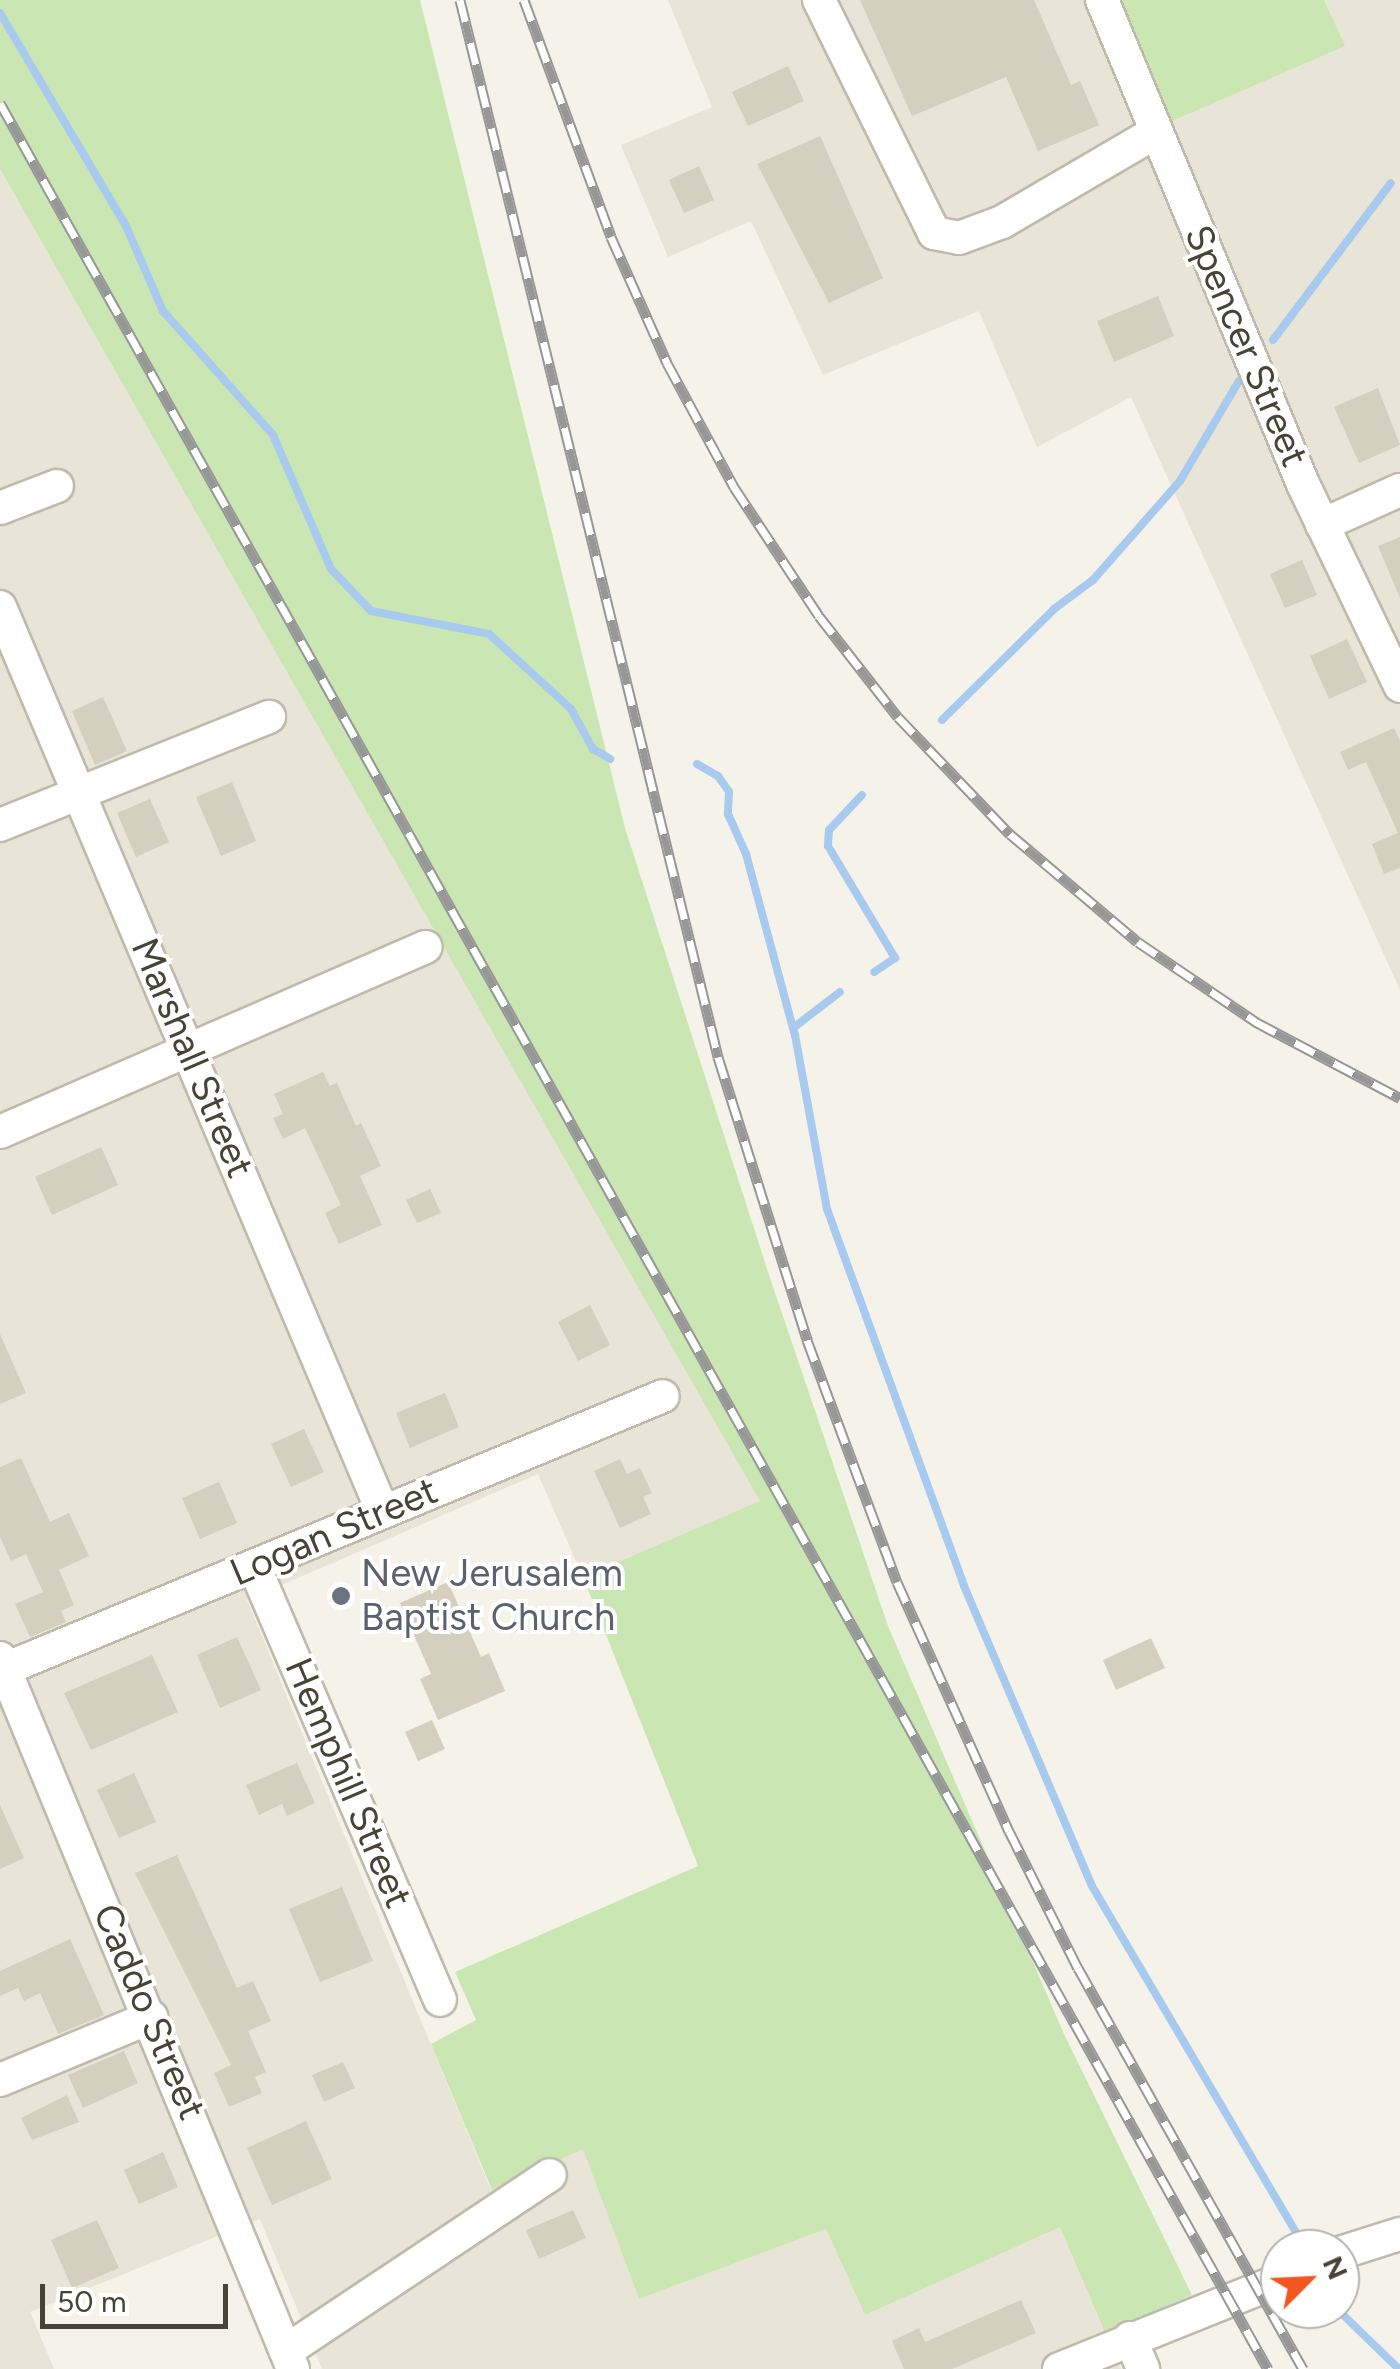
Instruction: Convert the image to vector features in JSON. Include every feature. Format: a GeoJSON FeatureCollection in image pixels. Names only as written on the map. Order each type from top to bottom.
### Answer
{"type":"FeatureCollection","features":[{"type":"Feature","properties":{"kind":"street"},"geometry":{"type":"LineString","coordinates":[[819,0],[934,233],[959,238],[1002,222],[1156,132]]}},
{"type":"Feature","properties":{"kind":"street","name":"Spencer Street"},"geometry":{"type":"LineString","coordinates":[[1102,0],[1322,524],[1400,686]]}},
{"type":"Feature","properties":{"kind":"street"},"geometry":{"type":"LineString","coordinates":[[0,508],[57,486]]}},
{"type":"Feature","properties":{"kind":"street"},"geometry":{"type":"LineString","coordinates":[[1322,524],[1400,490]]}},
{"type":"Feature","properties":{"kind":"street","name":"Marshall Street"},"geometry":{"type":"LineString","coordinates":[[0,607],[382,1510]]}},
{"type":"Feature","properties":{"kind":"street"},"geometry":{"type":"LineString","coordinates":[[0,825],[269,717]]}},
{"type":"Feature","properties":{"kind":"street"},"geometry":{"type":"LineString","coordinates":[[0,1132],[426,947]]}},
{"type":"Feature","properties":{"kind":"street","name":"Logan Street"},"geometry":{"type":"LineString","coordinates":[[2,1663],[254,1566],[664,1396]]}},
{"type":"Feature","properties":{"kind":"street","name":"Hemphill Street"},"geometry":{"type":"LineString","coordinates":[[254,1566],[440,2000]]}},
{"type":"Feature","properties":{"kind":"street","name":"Caddo Street"},"geometry":{"type":"LineString","coordinates":[[2,1663],[289,2360]]}},
{"type":"Feature","properties":{"kind":"street"},"geometry":{"type":"LineString","coordinates":[[0,2080],[151,2017]]}},
{"type":"Feature","properties":{"kind":"street"},"geometry":{"type":"LineString","coordinates":[[289,2360],[550,2175]]}},
{"type":"Feature","properties":{"kind":"street"},"geometry":{"type":"LineString","coordinates":[[1360,2247],[1400,2234]]}},
{"type":"Feature","properties":{"kind":"street"},"geometry":{"type":"LineString","coordinates":[[1058,2369],[1260,2288]]}},
{"type":"Feature","properties":{"kind":"street"},"geometry":{"type":"LineString","coordinates":[[1130,2338],[1143,2369]]}},
{"type":"Feature","properties":{"kind":"shaded area"},"geometry":{"type":"Polygon","coordinates":[[[668,0],[1400,0],[1400,990],[1131,397],[1037,447],[979,311],[823,375],[751,221],[668,257],[621,145],[712,107],[668,0]]]}},
{"type":"Feature","properties":{"kind":"shaded area"},"geometry":{"type":"Polygon","coordinates":[[[0,169],[761,1501],[583,1577],[538,1474],[247,1600],[491,2190],[583,2148],[639,2299],[826,2229],[865,2315],[1061,2226],[1121,2369],[322,2369],[260,2219],[30,2312],[54,2369],[0,2369],[0,169]]]}},
{"type":"Feature","properties":{"kind":"green space"},"geometry":{"type":"Polygon","coordinates":[[[0,0],[420,0],[625,828],[769,1275],[888,1626],[1064,2034],[1192,2295],[1105,2332],[1060,2227],[865,2315],[826,2229],[639,2299],[583,2149],[492,2190],[431,2044],[476,2020],[455,1972],[698,1866],[583,1577],[760,1501],[0,169],[0,0]]]}},
{"type":"Feature","properties":{"kind":"green space"},"geometry":{"type":"Polygon","coordinates":[[[1120,0],[1324,0],[1345,46],[1172,121],[1120,0]]]}},
{"type":"Feature","properties":{"kind":"building"},"geometry":{"type":"Polygon","coordinates":[[[860,0],[1034,0],[1071,85],[1080,81],[1099,125],[1038,151],[1006,77],[912,116],[860,0]]]}},
{"type":"Feature","properties":{"kind":"building"},"geometry":{"type":"Polygon","coordinates":[[[788,66],[804,101],[748,126],[732,92],[788,66]]]}},
{"type":"Feature","properties":{"kind":"building"},"geometry":{"type":"Polygon","coordinates":[[[820,136],[883,278],[829,303],[757,164],[820,136]]]}},
{"type":"Feature","properties":{"kind":"building"},"geometry":{"type":"Polygon","coordinates":[[[699,166],[714,200],[684,213],[669,180],[699,166]]]}},
{"type":"Feature","properties":{"kind":"building"},"geometry":{"type":"Polygon","coordinates":[[[1158,296],[1174,336],[1114,362],[1097,321],[1158,296]]]}},
{"type":"Feature","properties":{"kind":"building"},"geometry":{"type":"Polygon","coordinates":[[[1378,388],[1400,445],[1359,463],[1334,407],[1378,388]]]}},
{"type":"Feature","properties":{"kind":"building"},"geometry":{"type":"Polygon","coordinates":[[[1400,537],[1400,598],[1378,546],[1400,537]]]}},
{"type":"Feature","properties":{"kind":"building"},"geometry":{"type":"Polygon","coordinates":[[[1302,560],[1317,595],[1285,608],[1270,574],[1302,560]]]}},
{"type":"Feature","properties":{"kind":"building"},"geometry":{"type":"Polygon","coordinates":[[[1347,639],[1367,682],[1329,699],[1310,656],[1347,639]]]}},
{"type":"Feature","properties":{"kind":"building"},"geometry":{"type":"Polygon","coordinates":[[[103,697],[127,751],[95,765],[72,711],[103,697]]]}},
{"type":"Feature","properties":{"kind":"building"},"geometry":{"type":"Polygon","coordinates":[[[1394,728],[1400,741],[1400,868],[1384,874],[1372,844],[1398,833],[1366,762],[1348,770],[1340,752],[1394,728]]]}},
{"type":"Feature","properties":{"kind":"building"},"geometry":{"type":"Polygon","coordinates":[[[232,782],[256,841],[221,856],[196,797],[232,782]]]}},
{"type":"Feature","properties":{"kind":"building"},"geometry":{"type":"Polygon","coordinates":[[[150,799],[169,842],[136,857],[117,813],[150,799]]]}},
{"type":"Feature","properties":{"kind":"building"},"geometry":{"type":"Polygon","coordinates":[[[323,1072],[330,1086],[337,1083],[356,1126],[361,1123],[381,1166],[360,1176],[382,1225],[339,1244],[325,1213],[341,1205],[305,1128],[283,1139],[273,1118],[283,1114],[274,1094],[323,1072]]]}},
{"type":"Feature","properties":{"kind":"building"},"geometry":{"type":"Polygon","coordinates":[[[101,1147],[118,1185],[52,1215],[35,1177],[101,1147]]]}},
{"type":"Feature","properties":{"kind":"building"},"geometry":{"type":"Polygon","coordinates":[[[430,1189],[441,1213],[417,1223],[406,1200],[430,1189]]]}},
{"type":"Feature","properties":{"kind":"building"},"geometry":{"type":"Polygon","coordinates":[[[590,1305],[610,1345],[578,1361],[558,1322],[590,1305]]]}},
{"type":"Feature","properties":{"kind":"building"},"geometry":{"type":"Polygon","coordinates":[[[0,1334],[26,1393],[0,1404],[0,1334]]]}},
{"type":"Feature","properties":{"kind":"building"},"geometry":{"type":"Polygon","coordinates":[[[445,1393],[459,1427],[410,1448],[396,1413],[445,1393]]]}},
{"type":"Feature","properties":{"kind":"building"},"geometry":{"type":"Polygon","coordinates":[[[304,1429],[324,1472],[291,1487],[271,1444],[304,1429]]]}},
{"type":"Feature","properties":{"kind":"building"},"geometry":{"type":"Polygon","coordinates":[[[21,1458],[50,1522],[69,1513],[89,1556],[59,1570],[74,1605],[61,1611],[66,1622],[30,1637],[15,1604],[43,1592],[26,1554],[11,1561],[0,1537],[0,1467],[21,1458]]]}},
{"type":"Feature","properties":{"kind":"building"},"geometry":{"type":"Polygon","coordinates":[[[620,1459],[627,1474],[640,1468],[652,1493],[643,1497],[651,1514],[620,1528],[594,1471],[620,1459]]]}},
{"type":"Feature","properties":{"kind":"building"},"geometry":{"type":"Polygon","coordinates":[[[219,1482],[237,1523],[200,1539],[182,1498],[219,1482]]]}},
{"type":"Feature","properties":{"kind":"building"},"geometry":{"type":"Polygon","coordinates":[[[448,1582],[481,1657],[489,1653],[505,1691],[438,1720],[420,1679],[431,1674],[400,1603],[448,1582]]]}},
{"type":"Feature","properties":{"kind":"building"},"geometry":{"type":"Polygon","coordinates":[[[237,1637],[261,1690],[220,1708],[197,1655],[237,1637]]]}},
{"type":"Feature","properties":{"kind":"building"},"geometry":{"type":"Polygon","coordinates":[[[1151,1638],[1165,1668],[1116,1690],[1103,1660],[1151,1638]]]}},
{"type":"Feature","properties":{"kind":"building"},"geometry":{"type":"Polygon","coordinates":[[[152,1655],[178,1712],[91,1750],[64,1693],[152,1655]]]}},
{"type":"Feature","properties":{"kind":"building"},"geometry":{"type":"Polygon","coordinates":[[[432,1720],[445,1749],[418,1761],[405,1732],[432,1720]]]}},
{"type":"Feature","properties":{"kind":"building"},"geometry":{"type":"Polygon","coordinates":[[[297,1763],[315,1803],[287,1816],[282,1804],[259,1815],[246,1785],[297,1763]]]}},
{"type":"Feature","properties":{"kind":"building"},"geometry":{"type":"Polygon","coordinates":[[[134,1773],[156,1822],[119,1838],[97,1790],[134,1773]]]}},
{"type":"Feature","properties":{"kind":"building"},"geometry":{"type":"Polygon","coordinates":[[[0,1805],[24,1858],[0,1869],[0,1805]]]}},
{"type":"Feature","properties":{"kind":"building"},"geometry":{"type":"Polygon","coordinates":[[[177,1855],[237,1988],[253,1981],[271,2021],[248,2031],[266,2072],[255,2077],[262,2093],[229,2107],[214,2073],[231,2065],[135,1873],[177,1855]]]}},
{"type":"Feature","properties":{"kind":"building"},"geometry":{"type":"Polygon","coordinates":[[[342,1887],[373,1961],[320,1982],[289,1909],[342,1887]]]}},
{"type":"Feature","properties":{"kind":"building"},"geometry":{"type":"Polygon","coordinates":[[[70,1939],[104,2015],[58,2034],[40,1993],[24,2001],[18,1988],[0,1996],[0,1971],[70,1939]]]}},
{"type":"Feature","properties":{"kind":"building"},"geometry":{"type":"Polygon","coordinates":[[[124,2051],[138,2083],[83,2108],[68,2075],[124,2051]]]}},
{"type":"Feature","properties":{"kind":"building"},"geometry":{"type":"Polygon","coordinates":[[[343,2062],[355,2088],[324,2102],[312,2075],[343,2062]]]}},
{"type":"Feature","properties":{"kind":"building"},"geometry":{"type":"Polygon","coordinates":[[[67,2095],[79,2122],[32,2140],[21,2118],[67,2095]]]}},
{"type":"Feature","properties":{"kind":"building"},"geometry":{"type":"Polygon","coordinates":[[[306,2121],[332,2179],[272,2205],[247,2148],[306,2121]]]}},
{"type":"Feature","properties":{"kind":"building"},"geometry":{"type":"Polygon","coordinates":[[[163,2152],[178,2187],[139,2204],[124,2170],[163,2152]]]}},
{"type":"Feature","properties":{"kind":"building"},"geometry":{"type":"Polygon","coordinates":[[[573,2210],[586,2238],[539,2259],[526,2230],[573,2210]]]}},
{"type":"Feature","properties":{"kind":"building"},"geometry":{"type":"Polygon","coordinates":[[[97,2220],[119,2268],[72,2288],[51,2240],[97,2220]]]}},
{"type":"Feature","properties":{"kind":"building"},"geometry":{"type":"Polygon","coordinates":[[[1021,2300],[1036,2333],[952,2369],[904,2369],[892,2341],[919,2328],[925,2342],[1021,2300]]]}},
{"type":"Feature","properties":{"kind":"waterway"},"geometry":{"type":"LineString","coordinates":[[0,13],[126,226],[163,311],[273,435],[331,569],[371,611],[489,634],[571,709],[593,749],[610,759]]}},
{"type":"Feature","properties":{"kind":"waterway"},"geometry":{"type":"LineString","coordinates":[[1273,340],[1391,183]]}},
{"type":"Feature","properties":{"kind":"waterway"},"geometry":{"type":"LineString","coordinates":[[942,720],[1054,609],[1093,580],[1180,481],[1239,381]]}},
{"type":"Feature","properties":{"kind":"waterway"},"geometry":{"type":"LineString","coordinates":[[697,764],[718,776],[729,792],[728,814],[746,854],[795,1035],[827,1209],[964,1586],[1092,1886],[1294,2229]]}},
{"type":"Feature","properties":{"kind":"waterway"},"geometry":{"type":"LineString","coordinates":[[862,795],[829,830],[828,846],[895,958],[874,972]]}},
{"type":"Feature","properties":{"kind":"waterway"},"geometry":{"type":"LineString","coordinates":[[793,1028],[840,992]]}},
{"type":"Feature","properties":{"kind":"waterway"},"geometry":{"type":"LineString","coordinates":[[1358,2329],[1399,2369]]}},
{"type":"Feature","properties":{"kind":"railway"},"geometry":{"type":"LineString","coordinates":[[460,0],[718,1057],[807,1340],[897,1582],[1009,1831],[1078,1968],[1303,2369]]}},
{"type":"Feature","properties":{"kind":"railway"},"geometry":{"type":"LineString","coordinates":[[524,0],[611,237],[667,363],[734,487],[819,616],[898,717],[1010,834],[1138,942],[1256,1022],[1400,1098]]}},
{"type":"Feature","properties":{"kind":"railway"},"geometry":{"type":"LineString","coordinates":[[0,103],[1268,2369]]}},
{"type":"Feature","properties":{"kind":"place","name":"New Jerusalem Baptist Church"},"geometry":{"type":"Point","coordinates":[341,1596]}}]}
